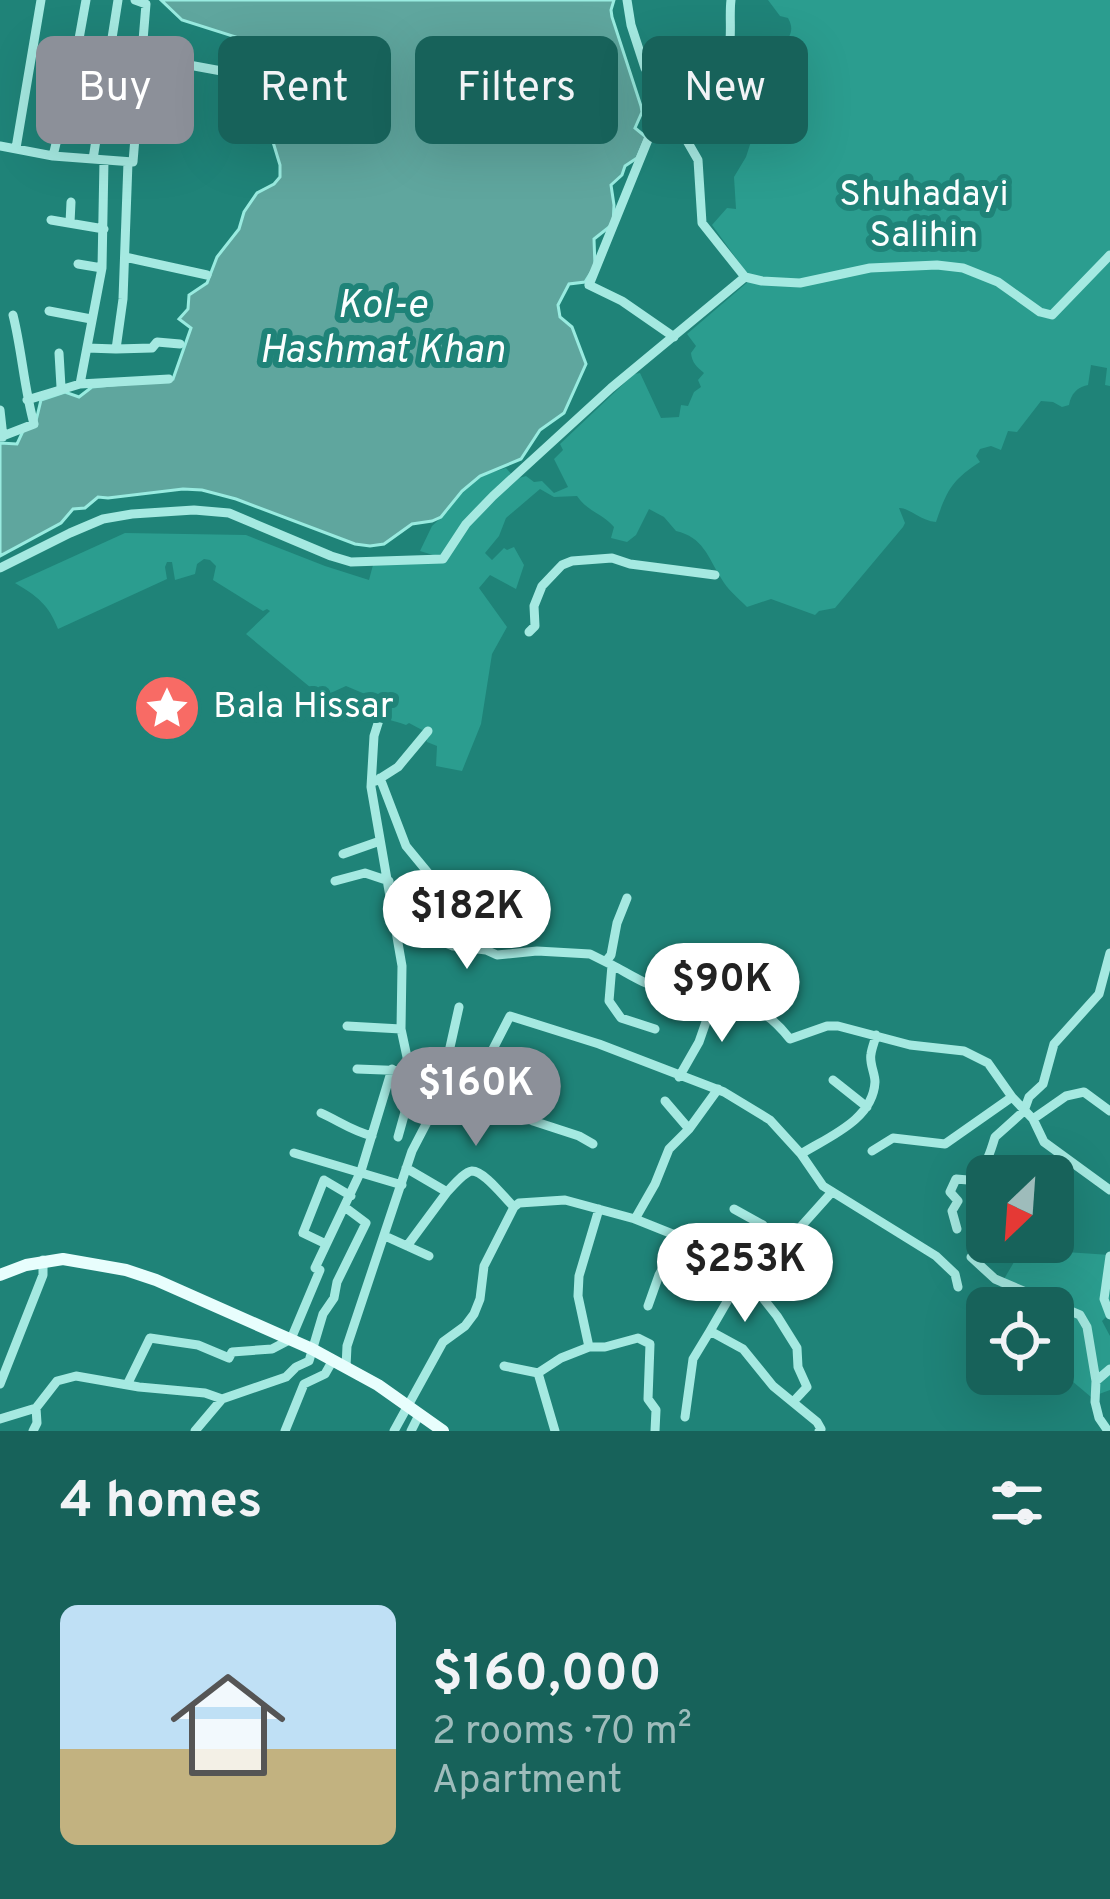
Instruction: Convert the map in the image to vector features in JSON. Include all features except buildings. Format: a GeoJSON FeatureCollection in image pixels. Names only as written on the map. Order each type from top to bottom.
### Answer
{"type":"FeatureCollection","features":[{"type":"Feature","properties":{"kind":"main road"},"geometry":{"type":"LineString","coordinates":[[0,1276],[44,1260],[63,1259],[126,1270],[202,1298],[311,1349],[443,1431]]}},
{"type":"Feature","properties":{"kind":"street"},"geometry":{"type":"LineString","coordinates":[[16,148],[41,0]]}},
{"type":"Feature","properties":{"kind":"street"},"geometry":{"type":"LineString","coordinates":[[53,156],[86,0]]}},
{"type":"Feature","properties":{"kind":"street"},"geometry":{"type":"LineString","coordinates":[[80,384],[103,268],[98,160],[118,0]]}},
{"type":"Feature","properties":{"kind":"street"},"geometry":{"type":"LineString","coordinates":[[134,0],[146,4],[143,36]]}},
{"type":"Feature","properties":{"kind":"street"},"geometry":{"type":"LineString","coordinates":[[627,0],[642,59]]}},
{"type":"Feature","properties":{"kind":"street"},"geometry":{"type":"LineString","coordinates":[[731,0],[731,36]]}},
{"type":"Feature","properties":{"kind":"street"},"geometry":{"type":"LineString","coordinates":[[0,146],[133,162],[134,144]]}},
{"type":"Feature","properties":{"kind":"street"},"geometry":{"type":"LineString","coordinates":[[646,144],[589,285],[674,337]]}},
{"type":"Feature","properties":{"kind":"street"},"geometry":{"type":"LineString","coordinates":[[690,144],[698,160],[702,224],[745,277],[800,283],[871,268],[963,268],[980,272],[1052,315],[1110,255]]}},
{"type":"Feature","properties":{"kind":"street"},"geometry":{"type":"LineString","coordinates":[[116,349],[128,162]]}},
{"type":"Feature","properties":{"kind":"street"},"geometry":{"type":"LineString","coordinates":[[70,224],[71,202]]}},
{"type":"Feature","properties":{"kind":"street"},"geometry":{"type":"LineString","coordinates":[[51,220],[104,229]]}},
{"type":"Feature","properties":{"kind":"street"},"geometry":{"type":"LineString","coordinates":[[125,257],[207,275]]}},
{"type":"Feature","properties":{"kind":"street"},"geometry":{"type":"LineString","coordinates":[[78,264],[103,268]]}},
{"type":"Feature","properties":{"kind":"street"},"geometry":{"type":"LineString","coordinates":[[0,568],[103,519],[194,510],[229,513],[351,562],[443,559],[466,524],[493,496],[611,388],[745,277]]}},
{"type":"Feature","properties":{"kind":"street"},"geometry":{"type":"LineString","coordinates":[[49,311],[91,320]]}},
{"type":"Feature","properties":{"kind":"street"},"geometry":{"type":"LineString","coordinates":[[0,410],[2,437],[34,424],[13,315]]}},
{"type":"Feature","properties":{"kind":"street"},"geometry":{"type":"LineString","coordinates":[[87,348],[180,344]]}},
{"type":"Feature","properties":{"kind":"street"},"geometry":{"type":"LineString","coordinates":[[59,353],[61,388]]}},
{"type":"Feature","properties":{"kind":"street"},"geometry":{"type":"LineString","coordinates":[[27,400],[80,384],[169,379]]}},
{"type":"Feature","properties":{"kind":"street"},"geometry":{"type":"LineString","coordinates":[[529,632],[535,626],[534,606],[542,586],[554,571],[572,561],[612,558],[716,575]]}},
{"type":"Feature","properties":{"kind":"street"},"geometry":{"type":"LineString","coordinates":[[385,701],[374,736],[375,781],[380,841],[402,966],[401,1029],[410,1071],[398,1137]]}},
{"type":"Feature","properties":{"kind":"street"},"geometry":{"type":"LineString","coordinates":[[375,781],[398,767],[428,731]]}},
{"type":"Feature","properties":{"kind":"street"},"geometry":{"type":"LineString","coordinates":[[375,781],[406,846],[434,880],[441,941],[497,955],[590,954],[655,986],[747,1002],[771,1017],[790,1039],[838,1026],[910,1045],[971,1054],[988,1063],[1044,1142],[1110,1190]]}},
{"type":"Feature","properties":{"kind":"street"},"geometry":{"type":"LineString","coordinates":[[343,854],[380,841]]}},
{"type":"Feature","properties":{"kind":"street"},"geometry":{"type":"LineString","coordinates":[[334,881],[365,873],[388,880]]}},
{"type":"Feature","properties":{"kind":"street"},"geometry":{"type":"LineString","coordinates":[[627,898],[609,963],[609,1001],[621,1018],[655,1029]]}},
{"type":"Feature","properties":{"kind":"street"},"geometry":{"type":"LineString","coordinates":[[1028,1115],[1029,1096],[1043,1084],[1054,1044],[1100,994],[1110,953]]}},
{"type":"Feature","properties":{"kind":"street"},"geometry":{"type":"LineString","coordinates":[[679,1077],[699,1042],[715,996]]}},
{"type":"Feature","properties":{"kind":"street"},"geometry":{"type":"LineString","coordinates":[[285,1431],[304,1384],[339,1364],[347,1346],[418,1135],[438,1101],[459,1007]]}},
{"type":"Feature","properties":{"kind":"street"},"geometry":{"type":"LineString","coordinates":[[467,1081],[493,1049],[510,1016],[718,1089],[770,1120],[831,1192],[936,1256],[955,1274],[958,1287]]}},
{"type":"Feature","properties":{"kind":"street"},"geometry":{"type":"LineString","coordinates":[[346,1026],[401,1029]]}},
{"type":"Feature","properties":{"kind":"street"},"geometry":{"type":"LineString","coordinates":[[800,1154],[834,1135],[867,1107],[875,1078],[870,1059],[876,1035]]}},
{"type":"Feature","properties":{"kind":"street"},"geometry":{"type":"LineString","coordinates":[[357,1069],[410,1071],[467,1081],[505,1107],[593,1144]]}},
{"type":"Feature","properties":{"kind":"street"},"geometry":{"type":"LineString","coordinates":[[128,1384],[150,1338],[198,1346],[230,1358],[232,1352],[272,1349],[291,1339],[320,1270],[315,1268],[361,1171],[392,1070]]}},
{"type":"Feature","properties":{"kind":"street"},"geometry":{"type":"LineString","coordinates":[[833,1080],[867,1107]]}},
{"type":"Feature","properties":{"kind":"street"},"geometry":{"type":"LineString","coordinates":[[635,1219],[670,1149],[718,1089]]}},
{"type":"Feature","properties":{"kind":"street"},"geometry":{"type":"LineString","coordinates":[[957,1229],[952,1211],[958,1201],[950,1192],[956,1179],[968,1180],[982,1168],[994,1149],[995,1137],[1066,1096],[1084,1092],[1110,1111]]}},
{"type":"Feature","properties":{"kind":"street"},"geometry":{"type":"LineString","coordinates":[[872,1151],[893,1138],[945,1144],[1012,1097]]}},
{"type":"Feature","properties":{"kind":"street"},"geometry":{"type":"LineString","coordinates":[[665,1101],[689,1129]]}},
{"type":"Feature","properties":{"kind":"street"},"geometry":{"type":"LineString","coordinates":[[321,1113],[346,1129],[372,1136]]}},
{"type":"Feature","properties":{"kind":"street"},"geometry":{"type":"LineString","coordinates":[[294,1153],[402,1185]]}},
{"type":"Feature","properties":{"kind":"street"},"geometry":{"type":"LineString","coordinates":[[406,1168],[447,1192]]}},
{"type":"Feature","properties":{"kind":"street"},"geometry":{"type":"LineString","coordinates":[[407,1246],[447,1192],[472,1171],[493,1184],[514,1207]]}},
{"type":"Feature","properties":{"kind":"street"},"geometry":{"type":"LineString","coordinates":[[194,1431],[222,1400],[286,1378],[309,1361],[323,1314],[366,1223],[335,1184],[324,1180],[303,1233],[326,1244]]}},
{"type":"Feature","properties":{"kind":"street"},"geometry":{"type":"LineString","coordinates":[[685,1417],[693,1359],[725,1303],[777,1242],[788,1241],[831,1192]]}},
{"type":"Feature","properties":{"kind":"street"},"geometry":{"type":"LineString","coordinates":[[411,1431],[414,1411],[443,1342],[474,1314],[484,1265],[519,1203],[565,1200],[635,1219],[680,1238],[747,1278],[797,1348],[798,1367],[807,1387],[793,1402]]}},
{"type":"Feature","properties":{"kind":"street"},"geometry":{"type":"LineString","coordinates":[[734,1209],[763,1225],[777,1242]]}},
{"type":"Feature","properties":{"kind":"street"},"geometry":{"type":"LineString","coordinates":[[589,1347],[578,1276],[599,1210]]}},
{"type":"Feature","properties":{"kind":"street"},"geometry":{"type":"LineString","coordinates":[[385,1236],[429,1256]]}},
{"type":"Feature","properties":{"kind":"street"},"geometry":{"type":"LineString","coordinates":[[648,1306],[680,1238]]}},
{"type":"Feature","properties":{"kind":"street"},"geometry":{"type":"LineString","coordinates":[[1110,1256],[1103,1299],[1110,1315]]}},
{"type":"Feature","properties":{"kind":"street"},"geometry":{"type":"LineString","coordinates":[[0,1384],[43,1275],[44,1260]]}},
{"type":"Feature","properties":{"kind":"street"},"geometry":{"type":"LineString","coordinates":[[978,1263],[995,1279],[1080,1315],[1087,1327],[1099,1418],[1108,1431]]}},
{"type":"Feature","properties":{"kind":"street"},"geometry":{"type":"LineString","coordinates":[[710,1331],[743,1349],[773,1386],[817,1422],[819,1431]]}},
{"type":"Feature","properties":{"kind":"street"},"geometry":{"type":"LineString","coordinates":[[504,1366],[538,1373],[589,1347],[638,1338],[650,1344],[648,1400],[656,1411],[655,1431]]}},
{"type":"Feature","properties":{"kind":"street"},"geometry":{"type":"LineString","coordinates":[[1096,1381],[1110,1369]]}},
{"type":"Feature","properties":{"kind":"street"},"geometry":{"type":"LineString","coordinates":[[538,1373],[556,1431]]}},
{"type":"Feature","properties":{"kind":"street"},"geometry":{"type":"LineString","coordinates":[[0,1419],[36,1408],[57,1381],[65,1378],[92,1377],[139,1388],[205,1393],[222,1400]]}},
{"type":"Feature","properties":{"kind":"street"},"geometry":{"type":"LineString","coordinates":[[33,1431],[36,1408]]}},
{"type":"Feature","properties":{"kind":"street"},"geometry":{"type":"LineString","coordinates":[[394,1431],[414,1411]]}},
{"type":"Feature","properties":{"kind":"green space","name":"Shuhadayi Salihin"},"geometry":{"type":"Polygon","coordinates":[[[768,0],[1110,0],[1110,386],[1105,385],[1107,368],[1091,365],[1088,385],[1075,392],[1069,405],[1041,401],[1017,432],[1008,431],[1001,450],[980,449],[976,456],[980,462],[952,487],[936,522],[899,508],[903,527],[835,608],[815,615],[771,599],[747,607],[726,586],[699,543],[676,531],[664,517],[649,509],[636,535],[627,542],[611,538],[614,527],[577,496],[554,497],[540,489],[506,518],[485,553],[492,560],[504,548],[514,547],[524,565],[516,589],[490,575],[479,588],[507,627],[492,654],[481,724],[462,771],[436,766],[437,746],[427,742],[424,731],[380,717],[365,694],[346,686],[322,697],[246,634],[270,611],[213,580],[216,566],[210,560],[197,564],[195,574],[175,580],[172,562],[167,562],[167,579],[58,629],[41,602],[15,583],[125,533],[246,535],[369,580],[373,565],[436,556],[420,551],[432,526],[480,476],[506,468],[516,479],[526,476],[542,481],[554,493],[568,487],[554,459],[563,450],[560,444],[634,374],[640,373],[661,418],[679,417],[681,405],[688,406],[701,387],[698,380],[704,373],[692,360],[696,346],[687,334],[749,281],[712,225],[727,208],[736,209],[734,177],[750,144],[808,144],[808,36],[789,36],[790,22],[768,0]]]}},
{"type":"Feature","properties":{"kind":"green space"},"geometry":{"type":"Polygon","coordinates":[[[1074,1253],[1110,1255],[1110,1313],[1102,1321],[1110,1336],[1110,1390],[1091,1397],[1074,1383],[1074,1287],[999,1287],[1013,1263],[1074,1263],[1074,1253]]]}},
{"type":"Feature","properties":{"kind":"water","name":"Kol-e Hashmat Khan"},"geometry":{"type":"Polygon","coordinates":[[[161,0],[614,0],[612,17],[618,36],[642,112],[635,128],[642,134],[643,144],[637,158],[611,185],[613,224],[594,239],[595,266],[585,282],[569,284],[558,305],[586,364],[564,413],[540,430],[521,459],[480,476],[441,517],[412,524],[384,544],[355,544],[236,499],[183,489],[98,497],[0,556],[0,443],[17,444],[23,431],[35,425],[41,400],[65,392],[79,397],[92,387],[173,379],[191,328],[179,319],[188,309],[189,295],[207,283],[217,257],[239,229],[257,193],[280,177],[274,144],[391,144],[391,36],[233,36],[182,20],[161,0]]]}},
{"type":"Feature","properties":{"kind":"place","name":"Bala Hissar"},"geometry":{"type":"Point","coordinates":[167,708]}}]}
